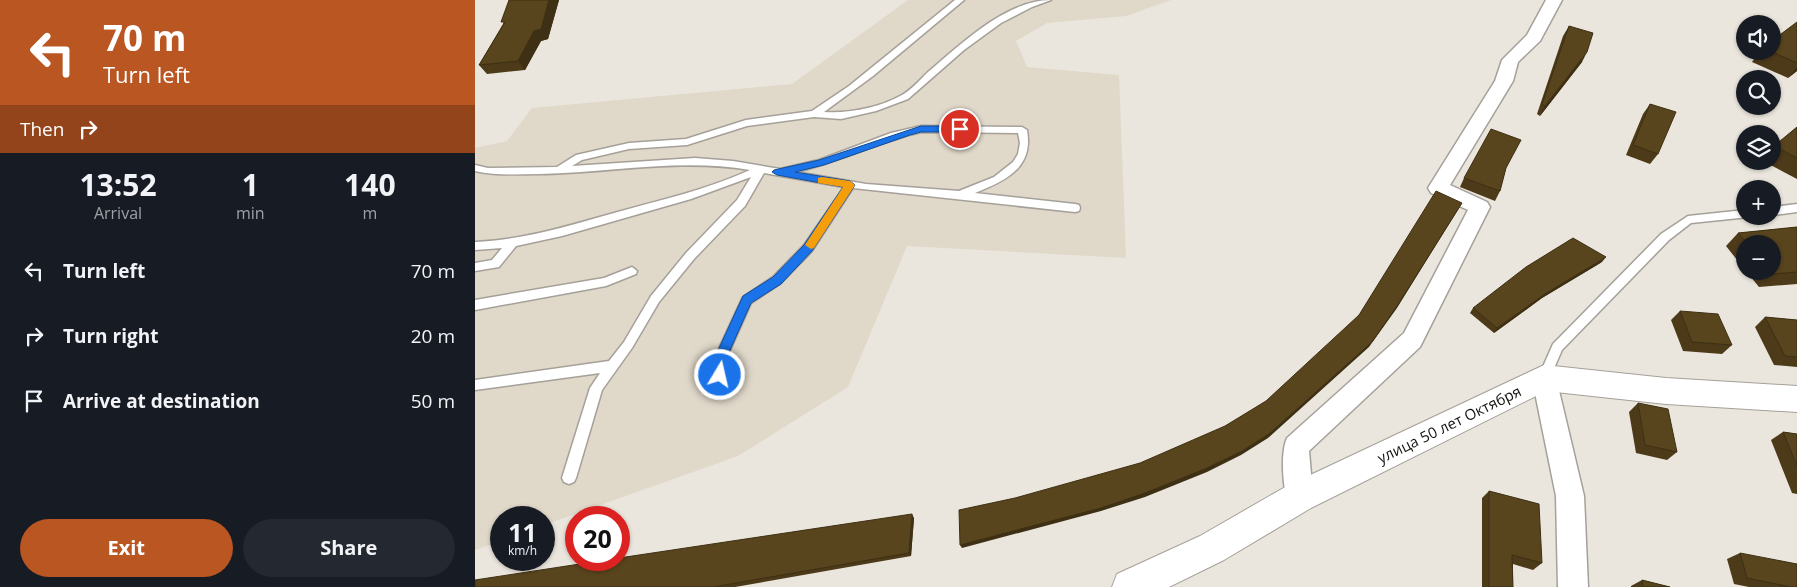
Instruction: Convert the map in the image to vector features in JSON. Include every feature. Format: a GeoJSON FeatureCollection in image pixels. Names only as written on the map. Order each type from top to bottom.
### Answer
{"type":"FeatureCollection","features":[{"type":"Feature","properties":{"kind":"street"},"geometry":{"type":"LineString","coordinates":[[1299,497],[1296,446],[1412,340],[1417,331],[1480,207],[1438,188],[1504,81],[1510,60],[1534,38],[1554,0]]}},
{"type":"Feature","properties":{"kind":"street"},"geometry":{"type":"LineString","coordinates":[[1573,587],[1570,496],[1544,378],[1666,391],[1797,399]]}},
{"type":"Feature","properties":{"kind":"street","name":"улица 50 лет Октября"},"geometry":{"type":"LineString","coordinates":[[1130,587],[1212,548],[1299,497],[1544,378]]}},
{"type":"Feature","properties":{"kind":"lane"},"geometry":{"type":"LineString","coordinates":[[814,114],[842,98],[931,20],[960,0]]}},
{"type":"Feature","properties":{"kind":"lane"},"geometry":{"type":"LineString","coordinates":[[559,170],[579,157],[629,146],[687,142],[746,123],[814,114],[849,114],[873,109],[905,97],[961,48],[999,21],[1029,5],[1047,0]]}},
{"type":"Feature","properties":{"kind":"lane"},"geometry":{"type":"LineString","coordinates":[[777,172],[821,163],[894,135],[921,129],[1022,130],[1027,143],[1022,160],[994,182],[961,195]]}},
{"type":"Feature","properties":{"kind":"lane"},"geometry":{"type":"LineString","coordinates":[[475,168],[488,171],[559,170],[695,161],[733,164],[850,185],[1075,208]]}},
{"type":"Feature","properties":{"kind":"lane"},"geometry":{"type":"LineString","coordinates":[[475,246],[513,243],[654,207],[731,183],[761,169]]}},
{"type":"Feature","properties":{"kind":"lane"},"geometry":{"type":"LineString","coordinates":[[569,478],[596,388],[628,345],[655,299],[690,256],[741,203],[761,169]]}},
{"type":"Feature","properties":{"kind":"lane"},"geometry":{"type":"LineString","coordinates":[[720,392],[721,357],[747,300],[777,280],[808,248],[850,185]]}},
{"type":"Feature","properties":{"kind":"lane"},"geometry":{"type":"LineString","coordinates":[[1781,210],[1797,208]]}},
{"type":"Feature","properties":{"kind":"lane"},"geometry":{"type":"LineString","coordinates":[[1544,378],[1557,347],[1665,237],[1688,220],[1736,215]]}},
{"type":"Feature","properties":{"kind":"lane"},"geometry":{"type":"LineString","coordinates":[[475,267],[495,264],[513,243]]}},
{"type":"Feature","properties":{"kind":"lane"},"geometry":{"type":"LineString","coordinates":[[475,304],[606,282],[632,271]]}},
{"type":"Feature","properties":{"kind":"lane"},"geometry":{"type":"LineString","coordinates":[[475,384],[613,366]]}},
{"type":"Feature","properties":{"kind":"shaded area"},"geometry":{"type":"Polygon","coordinates":[[[908,0],[1171,0],[1126,16],[1047,23],[1016,41],[1027,67],[1119,75],[1126,258],[907,246],[848,387],[738,456],[597,506],[565,506],[565,518],[555,521],[555,506],[490,506],[490,545],[475,550],[475,148],[507,141],[532,108],[792,84],[908,0]]]}},
{"type":"Feature","properties":{"kind":"building"},"geometry":{"type":"Polygon","coordinates":[[[509,0],[549,0],[541,29],[534,31],[518,61],[479,65],[505,22],[501,22],[509,0]]]}},
{"type":"Feature","properties":{"kind":"building"},"geometry":{"type":"Polygon","coordinates":[[[1797,22],[1797,63],[1781,56],[1781,34],[1797,22]]]}},
{"type":"Feature","properties":{"kind":"building"},"geometry":{"type":"Polygon","coordinates":[[[1569,26],[1593,33],[1587,52],[1545,106],[1542,104],[1569,26]]]}},
{"type":"Feature","properties":{"kind":"building"},"geometry":{"type":"Polygon","coordinates":[[[1650,104],[1676,112],[1658,154],[1633,145],[1650,104]]]}},
{"type":"Feature","properties":{"kind":"building"},"geometry":{"type":"Polygon","coordinates":[[[1797,127],[1797,158],[1781,150],[1781,140],[1797,127]]]}},
{"type":"Feature","properties":{"kind":"building"},"geometry":{"type":"Polygon","coordinates":[[[1491,129],[1521,140],[1506,168],[1500,191],[1464,178],[1491,129]]]}},
{"type":"Feature","properties":{"kind":"building"},"geometry":{"type":"Polygon","coordinates":[[[1436,191],[1462,203],[1399,303],[1372,342],[1269,434],[1242,451],[1207,468],[1145,493],[1101,508],[960,545],[959,510],[1015,498],[1140,463],[1225,426],[1266,401],[1359,315],[1436,191]]]}},
{"type":"Feature","properties":{"kind":"building"},"geometry":{"type":"Polygon","coordinates":[[[1797,227],[1797,272],[1781,273],[1781,235],[1740,235],[1738,233],[1797,227]]]}},
{"type":"Feature","properties":{"kind":"building"},"geometry":{"type":"Polygon","coordinates":[[[1573,238],[1606,257],[1545,294],[1497,328],[1473,308],[1526,267],[1573,238]]]}},
{"type":"Feature","properties":{"kind":"building"},"geometry":{"type":"Polygon","coordinates":[[[1680,311],[1718,314],[1732,345],[1692,342],[1680,311]]]}},
{"type":"Feature","properties":{"kind":"building"},"geometry":{"type":"Polygon","coordinates":[[[1765,317],[1797,320],[1797,357],[1785,356],[1765,317]]]}},
{"type":"Feature","properties":{"kind":"building"},"geometry":{"type":"Polygon","coordinates":[[[1638,403],[1668,409],[1677,452],[1645,445],[1638,403]]]}},
{"type":"Feature","properties":{"kind":"building"},"geometry":{"type":"Polygon","coordinates":[[[1783,432],[1797,434],[1797,466],[1783,432]]]}},
{"type":"Feature","properties":{"kind":"building"},"geometry":{"type":"Polygon","coordinates":[[[1489,491],[1539,504],[1542,563],[1512,555],[1513,587],[1489,587],[1489,491]]]}},
{"type":"Feature","properties":{"kind":"building"},"geometry":{"type":"Polygon","coordinates":[[[912,514],[909,553],[713,587],[475,587],[475,580],[534,571],[555,571],[555,568],[565,566],[565,571],[630,571],[630,556],[912,514]]]}},
{"type":"Feature","properties":{"kind":"building"},"geometry":{"type":"Polygon","coordinates":[[[1740,553],[1797,564],[1797,587],[1747,578],[1740,553]]]}},
{"type":"Feature","properties":{"kind":"building"},"geometry":{"type":"Polygon","coordinates":[[[1642,580],[1670,587],[1643,587],[1642,580]]]}},
{"type":"Feature","properties":{"kind":"slow traffic"},"geometry":{"type":"LineString","coordinates":[[811,245],[850,185],[822,180]]}},
{"type":"Feature","properties":{"kind":"route"},"geometry":{"type":"LineString","coordinates":[[720,375],[721,357],[747,300],[777,280],[808,248],[834,212],[850,185],[777,172],[821,163],[868,147],[894,135],[921,129],[960,129]]}}]}
